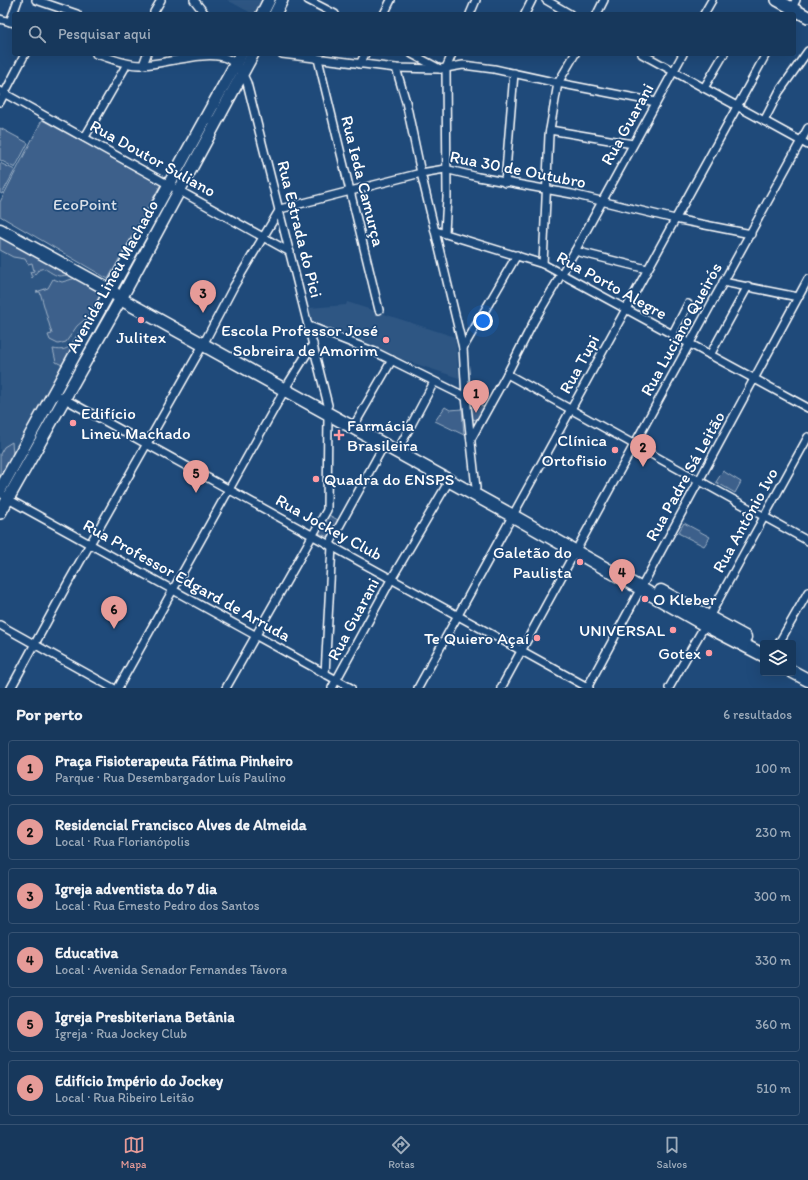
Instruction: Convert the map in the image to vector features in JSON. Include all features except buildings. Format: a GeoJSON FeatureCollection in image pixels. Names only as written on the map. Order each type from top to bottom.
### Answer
{"type":"FeatureCollection","features":[{"type":"Feature","properties":{"kind":"main road"},"geometry":{"type":"LineString","coordinates":[[0,222],[113,287],[122,296],[328,410],[384,445],[449,481],[515,513]]}},
{"type":"Feature","properties":{"kind":"main road"},"geometry":{"type":"LineString","coordinates":[[0,230],[113,287]]}},
{"type":"Feature","properties":{"kind":"main road"},"geometry":{"type":"LineString","coordinates":[[328,410],[356,422],[476,488],[515,513],[707,621],[760,654]]}},
{"type":"Feature","properties":{"kind":"main road"},"geometry":{"type":"LineString","coordinates":[[707,621],[760,646]]}},
{"type":"Feature","properties":{"kind":"main road"},"geometry":{"type":"LineString","coordinates":[[796,666],[808,672]]}},
{"type":"Feature","properties":{"kind":"main road"},"geometry":{"type":"LineString","coordinates":[[796,674],[808,680]]}},
{"type":"Feature","properties":{"kind":"street"},"geometry":{"type":"LineString","coordinates":[[15,12],[18,0]]}},
{"type":"Feature","properties":{"kind":"street"},"geometry":{"type":"LineString","coordinates":[[36,0],[72,12]]}},
{"type":"Feature","properties":{"kind":"street"},"geometry":{"type":"LineString","coordinates":[[154,12],[161,0]]}},
{"type":"Feature","properties":{"kind":"street"},"geometry":{"type":"LineString","coordinates":[[194,0],[203,12]]}},
{"type":"Feature","properties":{"kind":"street"},"geometry":{"type":"LineString","coordinates":[[263,12],[269,0]]}},
{"type":"Feature","properties":{"kind":"street"},"geometry":{"type":"LineString","coordinates":[[276,12],[282,0]]}},
{"type":"Feature","properties":{"kind":"street"},"geometry":{"type":"LineString","coordinates":[[308,0],[331,12]]}},
{"type":"Feature","properties":{"kind":"street"},"geometry":{"type":"LineString","coordinates":[[385,12],[391,0]]}},
{"type":"Feature","properties":{"kind":"street"},"geometry":{"type":"LineString","coordinates":[[471,12],[476,0]]}},
{"type":"Feature","properties":{"kind":"street"},"geometry":{"type":"LineString","coordinates":[[526,12],[532,0]]}},
{"type":"Feature","properties":{"kind":"street"},"geometry":{"type":"LineString","coordinates":[[546,0],[567,12]]}},
{"type":"Feature","properties":{"kind":"street"},"geometry":{"type":"LineString","coordinates":[[598,12],[604,0]]}},
{"type":"Feature","properties":{"kind":"street"},"geometry":{"type":"LineString","coordinates":[[705,12],[712,0]]}},
{"type":"Feature","properties":{"kind":"street"},"geometry":{"type":"LineString","coordinates":[[777,0],[808,8]]}},
{"type":"Feature","properties":{"kind":"street"},"geometry":{"type":"LineString","coordinates":[[793,5],[808,17]]}},
{"type":"Feature","properties":{"kind":"street"},"geometry":{"type":"LineString","coordinates":[[0,19],[12,23]]}},
{"type":"Feature","properties":{"kind":"street"},"geometry":{"type":"LineString","coordinates":[[764,121],[779,92],[808,51]]}},
{"type":"Feature","properties":{"kind":"street"},"geometry":{"type":"LineString","coordinates":[[0,102],[2,92],[24,56]]}},
{"type":"Feature","properties":{"kind":"street"},"geometry":{"type":"LineString","coordinates":[[102,56],[127,64],[143,65],[194,56]]}},
{"type":"Feature","properties":{"kind":"street"},"geometry":{"type":"LineString","coordinates":[[143,65],[145,56]]}},
{"type":"Feature","properties":{"kind":"street"},"geometry":{"type":"LineString","coordinates":[[220,56],[228,59],[239,69]]}},
{"type":"Feature","properties":{"kind":"street","name":"Avenida Lineu Machado"},"geometry":{"type":"LineString","coordinates":[[0,513],[2,495],[59,395],[122,296],[179,189],[239,69],[240,56]]}},
{"type":"Feature","properties":{"kind":"street","name":"Avenida Lineu Machado"},"geometry":{"type":"LineString","coordinates":[[59,395],[113,287],[169,183],[239,69],[251,56]]}},
{"type":"Feature","properties":{"kind":"street"},"geometry":{"type":"LineString","coordinates":[[296,56],[396,68],[443,68],[463,66],[494,69],[656,102]]}},
{"type":"Feature","properties":{"kind":"street"},"geometry":{"type":"LineString","coordinates":[[360,64],[364,56]]}},
{"type":"Feature","properties":{"kind":"street"},"geometry":{"type":"LineString","coordinates":[[416,56],[443,68]]}},
{"type":"Feature","properties":{"kind":"street"},"geometry":{"type":"LineString","coordinates":[[445,232],[447,197],[443,68],[451,56]]}},
{"type":"Feature","properties":{"kind":"street"},"geometry":{"type":"LineString","coordinates":[[543,264],[550,130],[558,83],[573,56]]}},
{"type":"Feature","properties":{"kind":"street"},"geometry":{"type":"LineString","coordinates":[[646,56],[808,145]]}},
{"type":"Feature","properties":{"kind":"street","name":"Rua Guarani"},"geometry":{"type":"LineString","coordinates":[[471,439],[534,321],[575,251],[682,56]]}},
{"type":"Feature","properties":{"kind":"street"},"geometry":{"type":"LineString","coordinates":[[704,88],[723,56]]}},
{"type":"Feature","properties":{"kind":"street","name":"Rua Tupi"},"geometry":{"type":"LineString","coordinates":[[418,688],[765,56]]}},
{"type":"Feature","properties":{"kind":"street","name":"Rua Ieda Camurça"},"geometry":{"type":"LineString","coordinates":[[318,59],[379,310]]}},
{"type":"Feature","properties":{"kind":"street"},"geometry":{"type":"LineString","coordinates":[[85,137],[127,64]]}},
{"type":"Feature","properties":{"kind":"street"},"geometry":{"type":"LineString","coordinates":[[396,68],[406,102],[421,173],[463,348],[466,397],[476,488]]}},
{"type":"Feature","properties":{"kind":"street","name":"Rua Estrada do Pici"},"geometry":{"type":"LineString","coordinates":[[226,688],[327,510],[328,410],[309,326],[247,82],[239,69]]}},
{"type":"Feature","properties":{"kind":"street"},"geometry":{"type":"LineString","coordinates":[[505,183],[514,73]]}},
{"type":"Feature","properties":{"kind":"street","name":"Rua Doutor Suliano"},"geometry":{"type":"LineString","coordinates":[[2,92],[169,183],[290,252]]}},
{"type":"Feature","properties":{"kind":"street","name":"Rua Luciano Queirós"},"geometry":{"type":"LineString","coordinates":[[501,688],[808,128]]}},
{"type":"Feature","properties":{"kind":"street"},"geometry":{"type":"LineString","coordinates":[[550,130],[633,144]]}},
{"type":"Feature","properties":{"kind":"street","name":"Rua 30 de Outubro"},"geometry":{"type":"LineString","coordinates":[[280,209],[421,173],[446,169],[505,183],[602,200],[675,219],[751,234]]}},
{"type":"Feature","properties":{"kind":"street"},"geometry":{"type":"LineString","coordinates":[[11,688],[90,544],[205,342],[234,286],[280,209]]}},
{"type":"Feature","properties":{"kind":"street","name":"Rua Porto Alegre"},"geometry":{"type":"LineString","coordinates":[[436,231],[445,232],[517,255],[543,264],[562,273],[625,309],[808,408]]}},
{"type":"Feature","properties":{"kind":"street"},"geometry":{"type":"LineString","coordinates":[[575,251],[647,269]]}},
{"type":"Feature","properties":{"kind":"street"},"geometry":{"type":"LineString","coordinates":[[463,348],[517,255]]}},
{"type":"Feature","properties":{"kind":"street","name":"Rua Padre Sá Leitão"},"geometry":{"type":"LineString","coordinates":[[588,688],[642,585],[808,279]]}},
{"type":"Feature","properties":{"kind":"street"},"geometry":{"type":"LineString","coordinates":[[723,282],[798,297]]}},
{"type":"Feature","properties":{"kind":"street"},"geometry":{"type":"LineString","coordinates":[[710,355],[748,286]]}},
{"type":"Feature","properties":{"kind":"street"},"geometry":{"type":"LineString","coordinates":[[672,334],[688,304]]}},
{"type":"Feature","properties":{"kind":"street"},"geometry":{"type":"LineString","coordinates":[[309,326],[392,360],[466,397]]}},
{"type":"Feature","properties":{"kind":"street"},"geometry":{"type":"LineString","coordinates":[[118,688],[286,387],[313,344]]}},
{"type":"Feature","properties":{"kind":"street"},"geometry":{"type":"LineString","coordinates":[[356,422],[392,360]]}},
{"type":"Feature","properties":{"kind":"street"},"geometry":{"type":"LineString","coordinates":[[507,374],[634,446],[765,516],[808,541]]}},
{"type":"Feature","properties":{"kind":"street"},"geometry":{"type":"LineString","coordinates":[[400,446],[434,382]]}},
{"type":"Feature","properties":{"kind":"street","name":"Rua Jockey Club"},"geometry":{"type":"LineString","coordinates":[[59,395],[313,536],[392,578],[588,688]]}},
{"type":"Feature","properties":{"kind":"street","name":"Rua Antônio Ivo"},"geometry":{"type":"LineString","coordinates":[[670,688],[808,437]]}},
{"type":"Feature","properties":{"kind":"street"},"geometry":{"type":"LineString","coordinates":[[325,674],[330,545],[384,445]]}},
{"type":"Feature","properties":{"kind":"street","name":"Rua Guarani"},"geometry":{"type":"LineString","coordinates":[[332,688],[392,578],[449,481]]}},
{"type":"Feature","properties":{"kind":"street","name":"Rua Professor Edgard de Arruda"},"geometry":{"type":"LineString","coordinates":[[2,495],[351,688]]}},
{"type":"Feature","properties":{"kind":"street"},"geometry":{"type":"LineString","coordinates":[[781,640],[808,592]]}},
{"type":"Feature","properties":{"kind":"street"},"geometry":{"type":"LineString","coordinates":[[0,625],[113,688]]}},
{"type":"Feature","properties":{"kind":"shaded area"},"geometry":{"type":"Polygon","coordinates":[[[227,0],[262,0],[256,12],[249,12],[227,0]]]}},
{"type":"Feature","properties":{"kind":"shaded area"},"geometry":{"type":"Polygon","coordinates":[[[0,237],[101,294],[0,477],[0,237]]]}},
{"type":"Feature","properties":{"kind":"shaded area"},"geometry":{"type":"Polygon","coordinates":[[[347,302],[455,337],[459,378],[395,357],[313,325],[309,308],[346,305],[347,302]]]}},
{"type":"Feature","properties":{"kind":"green space","name":"EcoPoint"},"geometry":{"type":"Polygon","coordinates":[[[42,120],[161,184],[108,279],[0,216],[0,202],[42,120]]]}},
{"type":"Feature","properties":{"kind":"green space"},"geometry":{"type":"Polygon","coordinates":[[[0,128],[28,143],[15,168],[0,160],[0,128]]]}},
{"type":"Feature","properties":{"kind":"green space"},"geometry":{"type":"Polygon","coordinates":[[[0,163],[15,170],[2,194],[0,193],[0,163]]]}},
{"type":"Feature","properties":{"kind":"green space"},"geometry":{"type":"Polygon","coordinates":[[[0,237],[69,275],[59,276],[42,269],[39,270],[32,278],[30,272],[34,271],[32,263],[28,264],[25,259],[13,257],[0,250],[0,237]]]}},
{"type":"Feature","properties":{"kind":"green space"},"geometry":{"type":"Polygon","coordinates":[[[76,278],[101,294],[90,315],[77,326],[66,342],[58,344],[50,340],[48,335],[52,334],[40,292],[36,292],[48,288],[53,279],[62,282],[76,278]]]}},
{"type":"Feature","properties":{"kind":"green space"},"geometry":{"type":"Polygon","coordinates":[[[82,330],[62,365],[56,362],[53,349],[65,349],[71,345],[82,330]]]}},
{"type":"Feature","properties":{"kind":"green space"},"geometry":{"type":"Polygon","coordinates":[[[470,399],[484,407],[477,420],[472,419],[470,399]]]}},
{"type":"Feature","properties":{"kind":"green space"},"geometry":{"type":"Polygon","coordinates":[[[445,407],[450,410],[462,409],[464,435],[435,421],[445,407]]]}},
{"type":"Feature","properties":{"kind":"green space"},"geometry":{"type":"Polygon","coordinates":[[[12,442],[13,455],[0,477],[0,454],[4,447],[12,442]]]}},
{"type":"Feature","properties":{"kind":"green space"},"geometry":{"type":"Polygon","coordinates":[[[723,471],[741,482],[735,493],[716,482],[723,471]]]}},
{"type":"Feature","properties":{"kind":"green space"},"geometry":{"type":"Polygon","coordinates":[[[325,513],[338,520],[328,537],[316,532],[325,513]]]}},
{"type":"Feature","properties":{"kind":"green space"},"geometry":{"type":"Polygon","coordinates":[[[684,523],[710,537],[704,546],[678,533],[684,523]]]}},
{"type":"Feature","properties":{"kind":"place","name":"Igreja adventista do 7 dia"},"geometry":{"type":"Point","coordinates":[203,313]}},
{"type":"Feature","properties":{"kind":"place","name":"Julitex"},"geometry":{"type":"Point","coordinates":[141,320]}},
{"type":"Feature","properties":{"kind":"place","name":"Escola Professor José Sobreira de Amorim"},"geometry":{"type":"Point","coordinates":[386,340]}},
{"type":"Feature","properties":{"kind":"place","name":"Praça Fisioterapeuta Fátima Pinheiro"},"geometry":{"type":"Point","coordinates":[476,413]}},
{"type":"Feature","properties":{"kind":"place","name":"Edifício Lineu Machado"},"geometry":{"type":"Point","coordinates":[73,423]}},
{"type":"Feature","properties":{"kind":"place","name":"Farmácia Brasileira"},"geometry":{"type":"Point","coordinates":[339,435]}},
{"type":"Feature","properties":{"kind":"place","name":"Clínica Ortofisio"},"geometry":{"type":"Point","coordinates":[615,450]}},
{"type":"Feature","properties":{"kind":"place","name":"Residencial Francisco Alves de Almeida"},"geometry":{"type":"Point","coordinates":[643,467]}},
{"type":"Feature","properties":{"kind":"place","name":"Quadra do ENSPS"},"geometry":{"type":"Point","coordinates":[316,479]}},
{"type":"Feature","properties":{"kind":"place","name":"Igreja Presbiteriana Betânia"},"geometry":{"type":"Point","coordinates":[196,493]}},
{"type":"Feature","properties":{"kind":"place","name":"Galetão do Paulista"},"geometry":{"type":"Point","coordinates":[580,562]}},
{"type":"Feature","properties":{"kind":"place","name":"Educativa"},"geometry":{"type":"Point","coordinates":[622,592]}},
{"type":"Feature","properties":{"kind":"place","name":"O Kleber"},"geometry":{"type":"Point","coordinates":[645,599]}},
{"type":"Feature","properties":{"kind":"place","name":"Edifício Império do Jockey"},"geometry":{"type":"Point","coordinates":[114,629]}},
{"type":"Feature","properties":{"kind":"place","name":"UNIVERSAL"},"geometry":{"type":"Point","coordinates":[673,630]}},
{"type":"Feature","properties":{"kind":"place","name":"Te Quiero Açaí"},"geometry":{"type":"Point","coordinates":[537,638]}},
{"type":"Feature","properties":{"kind":"place","name":"Gotex"},"geometry":{"type":"Point","coordinates":[709,653]}}]}
